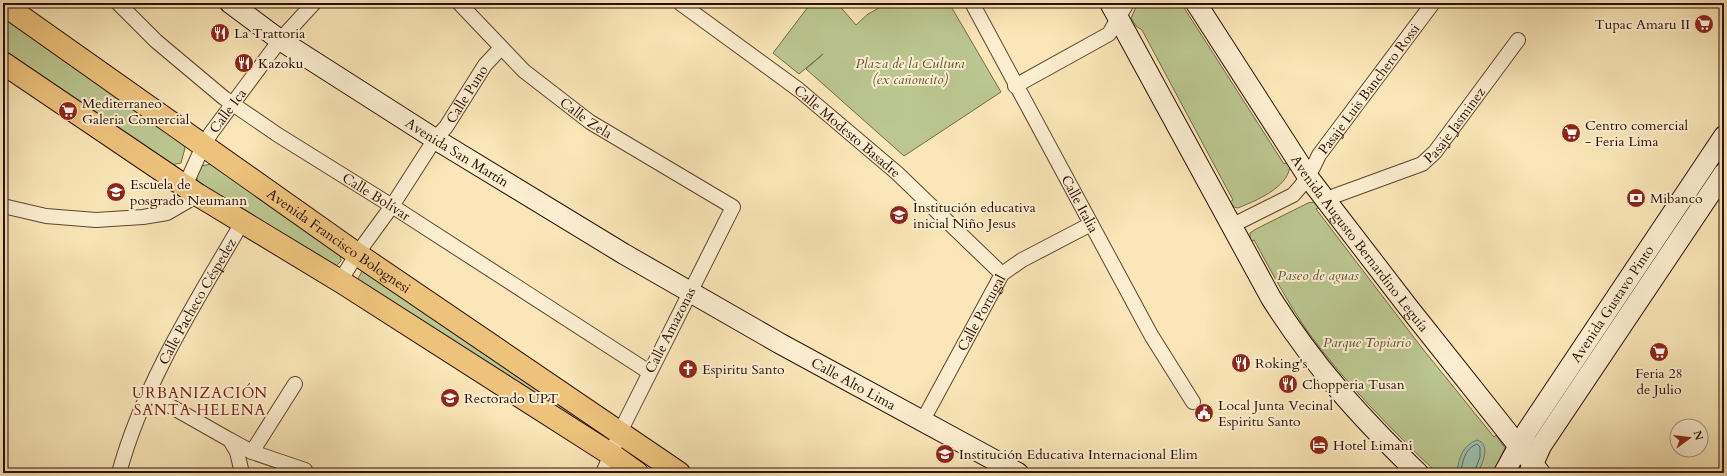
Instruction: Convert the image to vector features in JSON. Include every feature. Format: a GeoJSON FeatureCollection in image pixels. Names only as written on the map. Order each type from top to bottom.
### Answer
{"type":"FeatureCollection","features":[{"type":"Feature","properties":{"kind":"main road","name":"Avenida San Martín"},"geometry":{"type":"LineString","coordinates":[[230,3],[280,40],[435,139],[624,254],[690,292]]}},
{"type":"Feature","properties":{"kind":"main road","name":"Avenida Augusto Bernardino Leguía"},"geometry":{"type":"LineString","coordinates":[[1196,3],[1308,178],[1408,307],[1519,446],[1534,470]]}},
{"type":"Feature","properties":{"kind":"main road","name":"Avenida Francisco Bolognesi"},"geometry":{"type":"LineString","coordinates":[[3,4],[357,254],[679,473]]}},
{"type":"Feature","properties":{"kind":"main road"},"geometry":{"type":"LineString","coordinates":[[1119,8],[1231,226],[1271,298],[1297,339],[1339,392],[1374,430],[1418,473]]}},
{"type":"Feature","properties":{"kind":"main road"},"geometry":{"type":"LineString","coordinates":[[3,63],[192,191],[340,281],[607,464],[637,473]]}},
{"type":"Feature","properties":{"kind":"main road","name":"Avenida Gustavo Pinto"},"geometry":{"type":"LineString","coordinates":[[1504,473],[1519,446],[1724,136]]}},
{"type":"Feature","properties":{"kind":"main road","name":"Avenida Gustavo Pinto"},"geometry":{"type":"LineString","coordinates":[[1534,470],[1541,446],[1724,173]]}},
{"type":"Feature","properties":{"kind":"main road","name":"Calle Alto Lima"},"geometry":{"type":"LineString","coordinates":[[690,292],[779,344],[923,420],[1018,473]]}},
{"type":"Feature","properties":{"kind":"street","name":"Calle Bolívar"},"geometry":{"type":"LineString","coordinates":[[118,3],[156,40],[224,98],[278,135],[392,206],[649,372]]}},
{"type":"Feature","properties":{"kind":"street","name":"Calle Ica"},"geometry":{"type":"LineString","coordinates":[[192,191],[203,146],[280,40],[314,3]]}},
{"type":"Feature","properties":{"kind":"street","name":"Calle Zela"},"geometry":{"type":"LineString","coordinates":[[458,3],[524,71],[590,122],[733,207]]}},
{"type":"Feature","properties":{"kind":"street","name":"Calle Modesto Basadre"},"geometry":{"type":"LineString","coordinates":[[680,3],[799,90],[897,173],[1002,274]]}},
{"type":"Feature","properties":{"kind":"street","name":"Calle Italia"},"geometry":{"type":"LineString","coordinates":[[972,3],[1151,335],[1193,402]]}},
{"type":"Feature","properties":{"kind":"street","name":"Pasaje Luis Banchero Rossi"},"geometry":{"type":"LineString","coordinates":[[1231,226],[1293,195],[1308,178],[1319,156],[1433,3]]}},
{"type":"Feature","properties":{"kind":"street"},"geometry":{"type":"LineString","coordinates":[[1016,86],[1109,34],[1119,8]]}},
{"type":"Feature","properties":{"kind":"street","name":"Pasaje Jasminez"},"geometry":{"type":"LineString","coordinates":[[1326,200],[1422,164],[1435,152],[1518,40]]}},
{"type":"Feature","properties":{"kind":"street","name":"Calle Puno"},"geometry":{"type":"LineString","coordinates":[[340,281],[357,254],[392,206],[435,139],[446,127],[485,65],[501,48]]}},
{"type":"Feature","properties":{"kind":"street"},"geometry":{"type":"LineString","coordinates":[[3,206],[46,216],[70,219],[104,220],[143,218],[167,213],[192,191]]}},
{"type":"Feature","properties":{"kind":"street","name":"Calle Amazonas"},"geometry":{"type":"LineString","coordinates":[[607,464],[619,433],[733,207]]}},
{"type":"Feature","properties":{"kind":"street","name":"Calle Pacheco Céspedez"},"geometry":{"type":"LineString","coordinates":[[119,473],[123,458],[149,394],[181,326],[243,221]]}},
{"type":"Feature","properties":{"kind":"street","name":"Calle Portugal"},"geometry":{"type":"LineString","coordinates":[[923,420],[1002,274],[1022,260],[1091,224]]}},
{"type":"Feature","properties":{"kind":"street"},"geometry":{"type":"LineString","coordinates":[[252,452],[296,384]]}},
{"type":"Feature","properties":{"kind":"street"},"geometry":{"type":"LineString","coordinates":[[149,394],[252,452],[305,470],[303,473]]}},
{"type":"Feature","properties":{"kind":"street"},"geometry":{"type":"LineString","coordinates":[[230,440],[237,452],[242,473]]}},
{"type":"Feature","properties":{"kind":"green space","name":"Plaza de la Cultura (ex cañoncito)"},"geometry":{"type":"Polygon","coordinates":[[[811,3],[837,3],[856,25],[868,14],[888,3],[949,3],[1001,92],[904,156],[806,69],[823,54],[799,74],[773,53],[811,3]]]}},
{"type":"Feature","properties":{"kind":"green space"},"geometry":{"type":"Polygon","coordinates":[[[1138,3],[1181,3],[1284,164],[1288,162],[1290,166],[1288,174],[1283,181],[1270,193],[1238,208],[1234,207],[1230,202],[1233,200],[1142,30],[1136,26],[1131,18],[1138,3]]]}},
{"type":"Feature","properties":{"kind":"green space"},"geometry":{"type":"Polygon","coordinates":[[[3,12],[180,138],[185,148],[181,163],[166,166],[3,55],[3,12]]]}},
{"type":"Feature","properties":{"kind":"green space"},"geometry":{"type":"Polygon","coordinates":[[[211,164],[340,251],[341,261],[336,266],[200,187],[196,176],[201,166],[211,164]]]}},
{"type":"Feature","properties":{"kind":"green space","name":"Parque Topiario"},"geometry":{"type":"Polygon","coordinates":[[[1314,202],[1320,207],[1316,209],[1422,348],[1494,437],[1496,435],[1505,448],[1493,473],[1437,473],[1353,388],[1308,332],[1280,287],[1254,240],[1250,242],[1250,233],[1308,203],[1314,202]]]}},
{"type":"Feature","properties":{"kind":"green space"},"geometry":{"type":"Polygon","coordinates":[[[371,269],[606,432],[603,438],[357,281],[362,271],[371,269]]]}},
{"type":"Feature","properties":{"kind":"water"},"geometry":{"type":"Polygon","coordinates":[[[1477,440],[1484,445],[1485,450],[1484,459],[1478,472],[1457,473],[1462,453],[1468,445],[1477,440]]]}},
{"type":"Feature","properties":{"kind":"place","name":"Tupac Amaru II"},"geometry":{"type":"Point","coordinates":[1704,24]}},
{"type":"Feature","properties":{"kind":"place","name":"La Trattoria"},"geometry":{"type":"Point","coordinates":[220,33]}},
{"type":"Feature","properties":{"kind":"place","name":"Kazoku"},"geometry":{"type":"Point","coordinates":[244,63]}},
{"type":"Feature","properties":{"kind":"place","name":"Mediterraneo Galeria Comercial"},"geometry":{"type":"Point","coordinates":[68,111]}},
{"type":"Feature","properties":{"kind":"place","name":"Centro comercial - Feria Lima"},"geometry":{"type":"Point","coordinates":[1571,133]}},
{"type":"Feature","properties":{"kind":"place","name":"Escuela de posgrado Neumann"},"geometry":{"type":"Point","coordinates":[116,192]}},
{"type":"Feature","properties":{"kind":"place","name":"Mibanco"},"geometry":{"type":"Point","coordinates":[1636,198]}},
{"type":"Feature","properties":{"kind":"place","name":"Institución educativa inicial Niño Jesus"},"geometry":{"type":"Point","coordinates":[899,215]}},
{"type":"Feature","properties":{"kind":"place","name":"Feria 28 de Julio"},"geometry":{"type":"Point","coordinates":[1659,352]}},
{"type":"Feature","properties":{"kind":"place","name":"Roking's"},"geometry":{"type":"Point","coordinates":[1241,363]}},
{"type":"Feature","properties":{"kind":"place","name":"Espiritu Santo"},"geometry":{"type":"Point","coordinates":[688,369]}},
{"type":"Feature","properties":{"kind":"place","name":"Chopperia Tusan"},"geometry":{"type":"Point","coordinates":[1288,384]}},
{"type":"Feature","properties":{"kind":"place","name":"Rectorado UPT"},"geometry":{"type":"Point","coordinates":[450,398]}},
{"type":"Feature","properties":{"kind":"place","name":"Local Junta Vecinal Espiritu Santo"},"geometry":{"type":"Point","coordinates":[1204,413]}},
{"type":"Feature","properties":{"kind":"place","name":"Hotel Limani"},"geometry":{"type":"Point","coordinates":[1319,445]}},
{"type":"Feature","properties":{"kind":"place","name":"Institución Educativa Internacional Elim"},"geometry":{"type":"Point","coordinates":[945,454]}},
{"type":"Feature","properties":{"kind":"district","name":"URBANIZACIÓN SANTA HELENA"},"geometry":{"type":"Point","coordinates":[200,402]}},
{"type":"Feature","properties":{"kind":"park label","name":"Paseo de aguas"},"geometry":{"type":"Point","coordinates":[1318,275]}}]}
